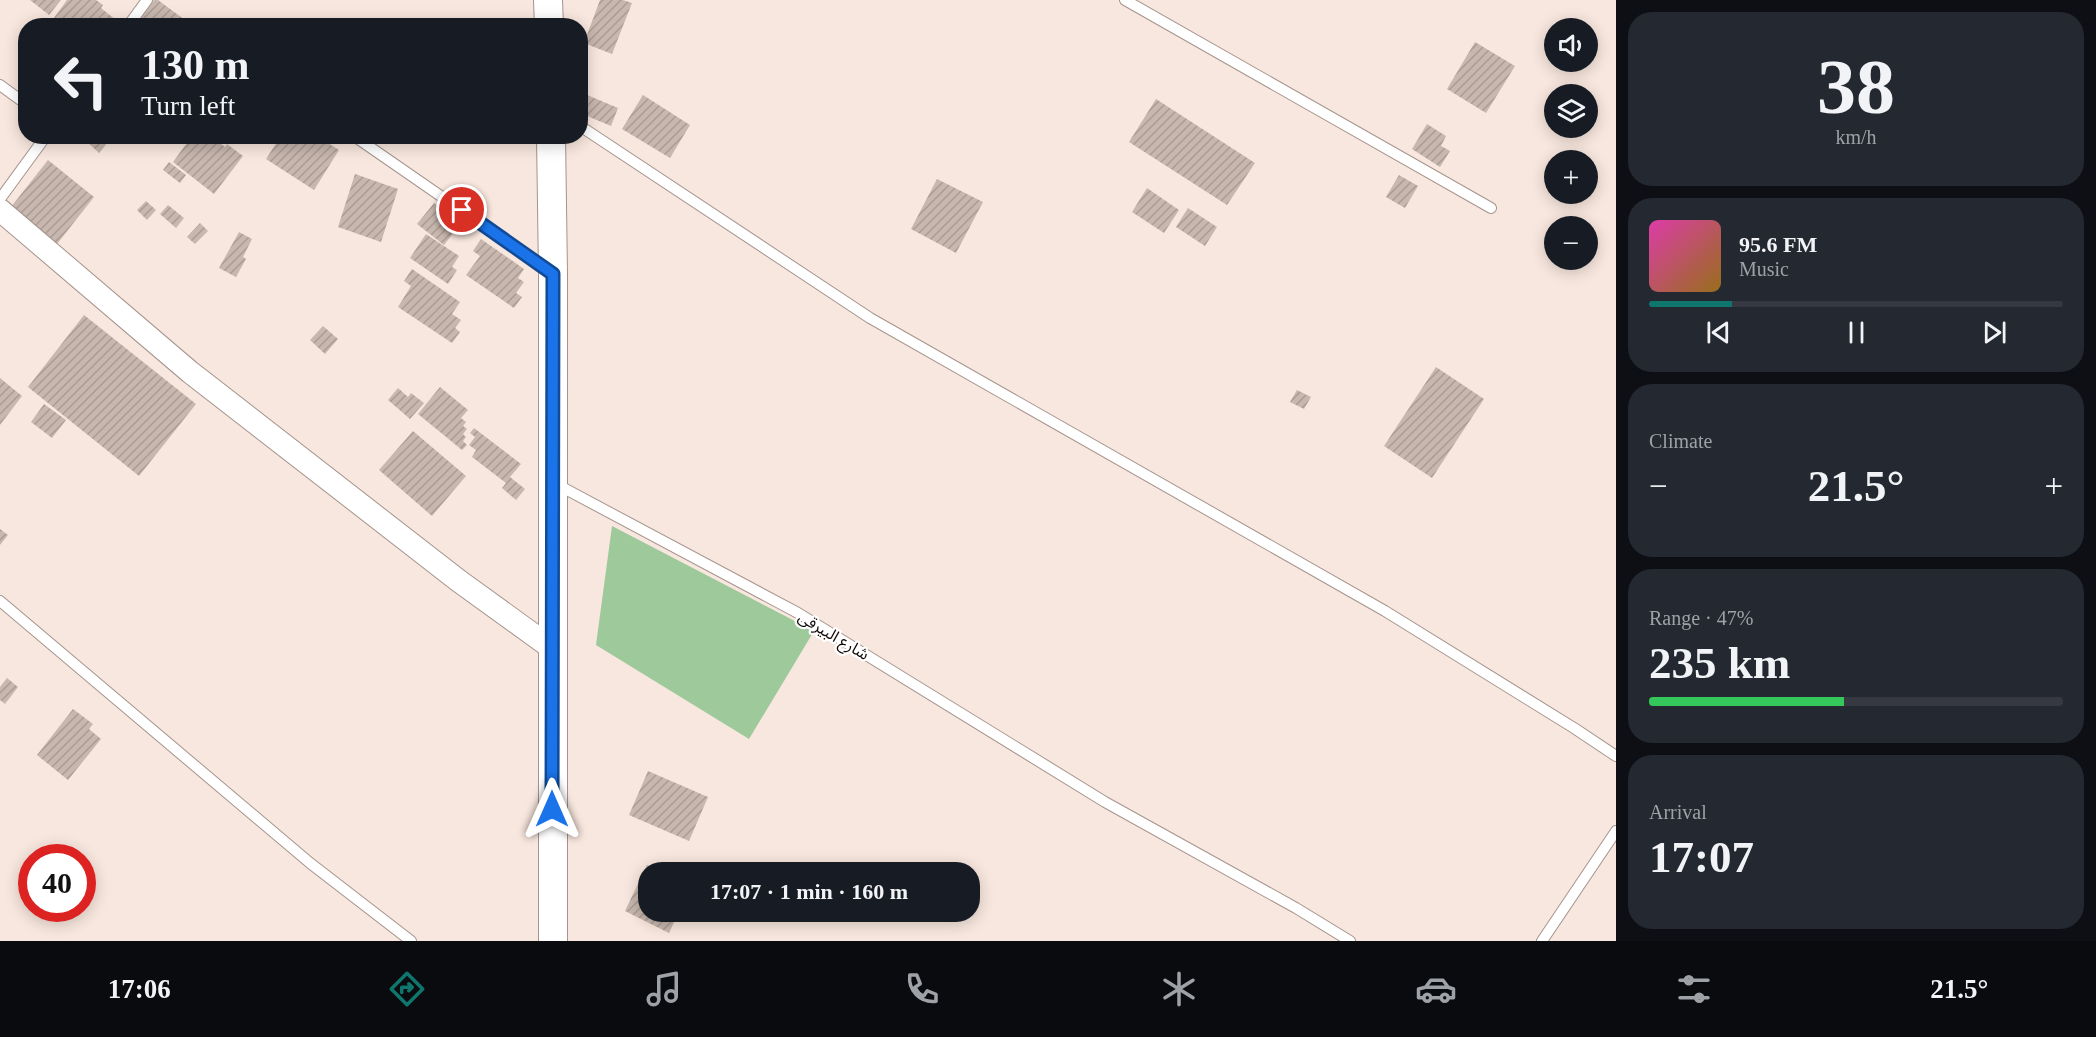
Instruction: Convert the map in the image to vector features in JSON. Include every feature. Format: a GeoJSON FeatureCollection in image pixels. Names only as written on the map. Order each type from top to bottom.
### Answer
{"type":"FeatureCollection","features":[{"type":"Feature","properties":{"kind":"street"},"geometry":{"type":"LineString","coordinates":[[548,0],[549,18]]}},
{"type":"Feature","properties":{"kind":"street"},"geometry":{"type":"LineString","coordinates":[[550,144],[554,483],[553,941]]}},
{"type":"Feature","properties":{"kind":"street"},"geometry":{"type":"LineString","coordinates":[[0,210],[190,372],[459,581],[553,649]]}},
{"type":"Feature","properties":{"kind":"lane"},"geometry":{"type":"LineString","coordinates":[[134,18],[147,0]]}},
{"type":"Feature","properties":{"kind":"lane"},"geometry":{"type":"LineString","coordinates":[[1125,0],[1491,208]]}},
{"type":"Feature","properties":{"kind":"lane"},"geometry":{"type":"LineString","coordinates":[[0,86],[18,98]]}},
{"type":"Feature","properties":{"kind":"lane"},"geometry":{"type":"LineString","coordinates":[[588,131],[870,318],[1385,611],[1616,756]]}},
{"type":"Feature","properties":{"kind":"lane"},"geometry":{"type":"LineString","coordinates":[[0,199],[40,144]]}},
{"type":"Feature","properties":{"kind":"lane"},"geometry":{"type":"LineString","coordinates":[[366,144],[553,274]]}},
{"type":"Feature","properties":{"kind":"lane","name":"شارع البيرقى"},"geometry":{"type":"LineString","coordinates":[[554,483],[798,613],[1106,802],[1296,908],[1350,941]]}},
{"type":"Feature","properties":{"kind":"lane"},"geometry":{"type":"LineString","coordinates":[[0,601],[310,863],[411,941]]}},
{"type":"Feature","properties":{"kind":"lane"},"geometry":{"type":"LineString","coordinates":[[1542,941],[1616,831]]}},
{"type":"Feature","properties":{"kind":"green space"},"geometry":{"type":"Polygon","coordinates":[[[612,526],[814,631],[749,739],[596,645],[612,526]]]}},
{"type":"Feature","properties":{"kind":"building"},"geometry":{"type":"Polygon","coordinates":[[[30,0],[61,0],[49,15],[30,0]]]}},
{"type":"Feature","properties":{"kind":"building"},"geometry":{"type":"Polygon","coordinates":[[[67,0],[96,0],[103,5],[101,8],[114,18],[54,18],[67,0]]]}},
{"type":"Feature","properties":{"kind":"building"},"geometry":{"type":"Polygon","coordinates":[[[154,0],[158,0],[182,18],[141,18],[154,0]]]}},
{"type":"Feature","properties":{"kind":"building"},"geometry":{"type":"Polygon","coordinates":[[[600,0],[623,0],[632,3],[612,54],[588,45],[588,32],[600,0]]]}},
{"type":"Feature","properties":{"kind":"building"},"geometry":{"type":"Polygon","coordinates":[[[1475,42],[1515,66],[1486,113],[1447,89],[1475,42]]]}},
{"type":"Feature","properties":{"kind":"building"},"geometry":{"type":"Polygon","coordinates":[[[588,95],[618,108],[611,126],[588,116],[588,95]]]}},
{"type":"Feature","properties":{"kind":"building"},"geometry":{"type":"Polygon","coordinates":[[[643,95],[690,125],[670,158],[622,129],[643,95]]]}},
{"type":"Feature","properties":{"kind":"building"},"geometry":{"type":"Polygon","coordinates":[[[1156,99],[1255,163],[1227,205],[1129,142],[1156,99]]]}},
{"type":"Feature","properties":{"kind":"building"},"geometry":{"type":"Polygon","coordinates":[[[1427,124],[1446,136],[1441,146],[1450,151],[1440,167],[1412,149],[1427,124]]]}},
{"type":"Feature","properties":{"kind":"building"},"geometry":{"type":"Polygon","coordinates":[[[89,144],[106,144],[99,153],[89,144]]]}},
{"type":"Feature","properties":{"kind":"building"},"geometry":{"type":"Polygon","coordinates":[[[186,144],[221,144],[225,147],[227,144],[243,156],[214,194],[173,162],[186,144]]]}},
{"type":"Feature","properties":{"kind":"building"},"geometry":{"type":"Polygon","coordinates":[[[276,144],[330,144],[339,150],[314,190],[266,159],[276,144]]]}},
{"type":"Feature","properties":{"kind":"building"},"geometry":{"type":"Polygon","coordinates":[[[48,160],[94,197],[57,244],[11,207],[48,160]]]}},
{"type":"Feature","properties":{"kind":"building"},"geometry":{"type":"Polygon","coordinates":[[[169,162],[186,175],[180,183],[163,170],[169,162]]]}},
{"type":"Feature","properties":{"kind":"building"},"geometry":{"type":"Polygon","coordinates":[[[355,174],[398,189],[381,242],[338,227],[355,174]]]}},
{"type":"Feature","properties":{"kind":"building"},"geometry":{"type":"Polygon","coordinates":[[[1399,175],[1418,186],[1405,208],[1386,197],[1399,175]]]}},
{"type":"Feature","properties":{"kind":"building"},"geometry":{"type":"Polygon","coordinates":[[[937,179],[983,202],[956,253],[911,229],[937,179]]]}},
{"type":"Feature","properties":{"kind":"building"},"geometry":{"type":"Polygon","coordinates":[[[1147,188],[1179,210],[1164,233],[1132,212],[1147,188]]]}},
{"type":"Feature","properties":{"kind":"building"},"geometry":{"type":"Polygon","coordinates":[[[146,201],[156,210],[147,220],[137,210],[146,201]]]}},
{"type":"Feature","properties":{"kind":"building"},"geometry":{"type":"Polygon","coordinates":[[[434,203],[461,223],[444,245],[417,224],[434,203]]]}},
{"type":"Feature","properties":{"kind":"building"},"geometry":{"type":"Polygon","coordinates":[[[168,205],[184,218],[176,228],[160,214],[168,205]]]}},
{"type":"Feature","properties":{"kind":"building"},"geometry":{"type":"Polygon","coordinates":[[[1188,208],[1217,227],[1205,246],[1176,227],[1188,208]]]}},
{"type":"Feature","properties":{"kind":"building"},"geometry":{"type":"Polygon","coordinates":[[[200,223],[208,231],[195,244],[187,237],[200,223]]]}},
{"type":"Feature","properties":{"kind":"building"},"geometry":{"type":"Polygon","coordinates":[[[239,232],[252,239],[243,257],[246,259],[236,277],[219,268],[239,232]]]}},
{"type":"Feature","properties":{"kind":"building"},"geometry":{"type":"Polygon","coordinates":[[[426,234],[459,256],[452,267],[457,270],[448,284],[410,258],[426,234]]]}},
{"type":"Feature","properties":{"kind":"building"},"geometry":{"type":"Polygon","coordinates":[[[481,239],[524,269],[518,278],[524,282],[516,293],[522,297],[514,308],[466,275],[480,256],[473,251],[481,239]]]}},
{"type":"Feature","properties":{"kind":"building"},"geometry":{"type":"Polygon","coordinates":[[[412,269],[460,302],[452,314],[461,320],[455,328],[460,332],[452,343],[398,307],[411,286],[404,281],[412,269]]]}},
{"type":"Feature","properties":{"kind":"building"},"geometry":{"type":"Polygon","coordinates":[[[84,315],[196,404],[139,476],[28,387],[84,315]]]}},
{"type":"Feature","properties":{"kind":"building"},"geometry":{"type":"Polygon","coordinates":[[[323,326],[338,339],[325,354],[310,340],[323,326]]]}},
{"type":"Feature","properties":{"kind":"building"},"geometry":{"type":"Polygon","coordinates":[[[1436,367],[1484,399],[1432,478],[1384,446],[1436,367]]]}},
{"type":"Feature","properties":{"kind":"building"},"geometry":{"type":"Polygon","coordinates":[[[0,378],[22,396],[0,425],[0,378]]]}},
{"type":"Feature","properties":{"kind":"building"},"geometry":{"type":"Polygon","coordinates":[[[440,387],[468,410],[461,418],[466,422],[463,426],[467,429],[463,434],[466,437],[463,441],[467,445],[462,450],[418,414],[440,387]]]}},
{"type":"Feature","properties":{"kind":"building"},"geometry":{"type":"Polygon","coordinates":[[[398,388],[408,397],[411,393],[424,403],[410,419],[388,400],[398,388]]]}},
{"type":"Feature","properties":{"kind":"building"},"geometry":{"type":"Polygon","coordinates":[[[1297,390],[1311,397],[1304,409],[1290,402],[1297,390]]]}},
{"type":"Feature","properties":{"kind":"building"},"geometry":{"type":"Polygon","coordinates":[[[44,404],[66,420],[52,438],[31,422],[44,404]]]}},
{"type":"Feature","properties":{"kind":"building"},"geometry":{"type":"Polygon","coordinates":[[[474,428],[521,464],[510,477],[525,489],[516,500],[502,488],[506,483],[472,457],[476,450],[469,445],[475,437],[470,433],[474,428]]]}},
{"type":"Feature","properties":{"kind":"building"},"geometry":{"type":"Polygon","coordinates":[[[413,431],[466,476],[432,516],[379,470],[413,431]]]}},
{"type":"Feature","properties":{"kind":"building"},"geometry":{"type":"Polygon","coordinates":[[[0,529],[8,535],[0,545],[0,529]]]}},
{"type":"Feature","properties":{"kind":"building"},"geometry":{"type":"Polygon","coordinates":[[[7,678],[18,687],[5,704],[0,700],[0,687],[7,678]]]}},
{"type":"Feature","properties":{"kind":"building"},"geometry":{"type":"Polygon","coordinates":[[[73,709],[93,724],[89,729],[101,739],[68,780],[37,755],[73,709]]]}},
{"type":"Feature","properties":{"kind":"building"},"geometry":{"type":"Polygon","coordinates":[[[648,771],[708,797],[689,841],[629,815],[648,771]]]}},
{"type":"Feature","properties":{"kind":"building"},"geometry":{"type":"Polygon","coordinates":[[[638,884],[638,918],[625,911],[638,884]]]}},
{"type":"Feature","properties":{"kind":"building"},"geometry":{"type":"Polygon","coordinates":[[[647,922],[674,922],[669,933],[647,922]]]}},
{"type":"Feature","properties":{"kind":"route"},"geometry":{"type":"LineString","coordinates":[[462,210],[553,274],[552,809]]}}]}
